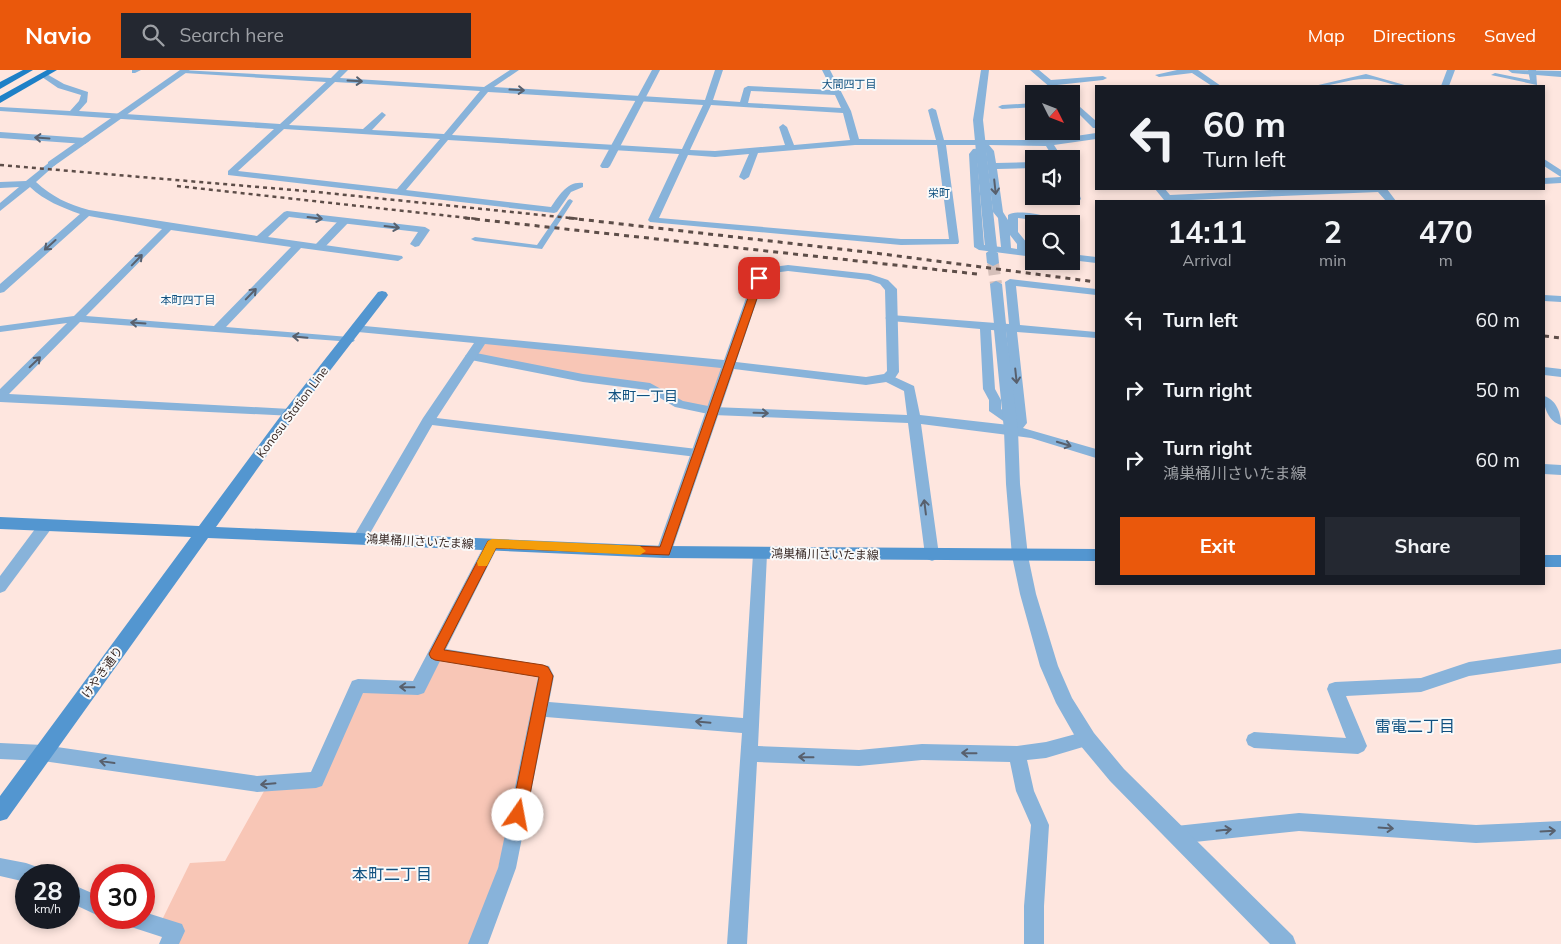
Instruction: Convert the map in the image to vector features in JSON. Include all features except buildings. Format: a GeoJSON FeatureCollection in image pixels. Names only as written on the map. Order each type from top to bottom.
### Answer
{"type":"FeatureCollection","features":[{"type":"Feature","properties":{"kind":"main road"},"geometry":{"type":"LineString","coordinates":[[0,86],[29,70]]}},
{"type":"Feature","properties":{"kind":"main road"},"geometry":{"type":"LineString","coordinates":[[0,93],[46,72]]}},
{"type":"Feature","properties":{"kind":"main road"},"geometry":{"type":"LineString","coordinates":[[0,100],[46,72]]}},
{"type":"Feature","properties":{"kind":"main road","name":"Konosu Station Line"},"geometry":{"type":"LineString","coordinates":[[205,532],[290,413],[349,340],[382,295]]}},
{"type":"Feature","properties":{"kind":"main road","name":"鴻巣桶川さいたま線"},"geometry":{"type":"LineString","coordinates":[[0,523],[664,552],[932,556],[1095,555]]}},
{"type":"Feature","properties":{"kind":"main road","name":"けやき通り"},"geometry":{"type":"LineString","coordinates":[[0,812],[205,532]]}},
{"type":"Feature","properties":{"kind":"main road"},"geometry":{"type":"LineString","coordinates":[[1545,561],[1561,561]]}},
{"type":"Feature","properties":{"kind":"street"},"geometry":{"type":"LineString","coordinates":[[344,70],[231,173],[554,210],[568,190],[580,185]]}},
{"type":"Feature","properties":{"kind":"street"},"geometry":{"type":"LineString","coordinates":[[400,192],[487,88],[515,70]]}},
{"type":"Feature","properties":{"kind":"street"},"geometry":{"type":"LineString","coordinates":[[605,166],[656,70]]}},
{"type":"Feature","properties":{"kind":"street"},"geometry":{"type":"LineString","coordinates":[[719,70],[708,102],[652,220],[901,242],[954,242],[940,142],[932,110]]}},
{"type":"Feature","properties":{"kind":"street"},"geometry":{"type":"LineString","coordinates":[[826,70],[847,111],[855,142]]}},
{"type":"Feature","properties":{"kind":"street"},"geometry":{"type":"LineString","coordinates":[[985,70],[978,107],[992,254]]}},
{"type":"Feature","properties":{"kind":"street"},"geometry":{"type":"LineString","coordinates":[[1034,70],[1052,85]]}},
{"type":"Feature","properties":{"kind":"street"},"geometry":{"type":"LineString","coordinates":[[1159,75],[1193,70],[1213,85]]}},
{"type":"Feature","properties":{"kind":"street"},"geometry":{"type":"LineString","coordinates":[[1445,85],[1451,70]]}},
{"type":"Feature","properties":{"kind":"street"},"geometry":{"type":"LineString","coordinates":[[1512,70],[1561,74]]}},
{"type":"Feature","properties":{"kind":"street"},"geometry":{"type":"LineString","coordinates":[[0,208],[31,183],[50,164],[185,71],[642,97],[847,111]]}},
{"type":"Feature","properties":{"kind":"street"},"geometry":{"type":"LineString","coordinates":[[1495,75],[1534,83],[1532,71]]}},
{"type":"Feature","properties":{"kind":"street"},"geometry":{"type":"LineString","coordinates":[[46,72],[61,86],[85,94],[83,102],[72,114]]}},
{"type":"Feature","properties":{"kind":"street"},"geometry":{"type":"LineString","coordinates":[[1366,74],[1377,85]]}},
{"type":"Feature","properties":{"kind":"street"},"geometry":{"type":"LineString","coordinates":[[1322,85],[1366,74],[1401,85]]}},
{"type":"Feature","properties":{"kind":"street"},"geometry":{"type":"LineString","coordinates":[[1050,83],[1103,78]]}},
{"type":"Feature","properties":{"kind":"street"},"geometry":{"type":"LineString","coordinates":[[744,104],[748,88],[839,93]]}},
{"type":"Feature","properties":{"kind":"street"},"geometry":{"type":"LineString","coordinates":[[1002,107],[1025,106]]}},
{"type":"Feature","properties":{"kind":"street"},"geometry":{"type":"LineString","coordinates":[[0,109],[715,154],[855,142],[940,142],[982,147],[1095,136]]}},
{"type":"Feature","properties":{"kind":"street"},"geometry":{"type":"LineString","coordinates":[[1080,110],[1095,125]]}},
{"type":"Feature","properties":{"kind":"street"},"geometry":{"type":"LineString","coordinates":[[365,132],[382,115]]}},
{"type":"Feature","properties":{"kind":"street"},"geometry":{"type":"LineString","coordinates":[[783,127],[790,147]]}},
{"type":"Feature","properties":{"kind":"street"},"geometry":{"type":"LineString","coordinates":[[0,135],[85,140]]}},
{"type":"Feature","properties":{"kind":"street"},"geometry":{"type":"LineString","coordinates":[[1049,142],[1054,150]]}},
{"type":"Feature","properties":{"kind":"street"},"geometry":{"type":"LineString","coordinates":[[982,147],[990,151],[998,212],[1003,218],[1006,252]]}},
{"type":"Feature","properties":{"kind":"street"},"geometry":{"type":"LineString","coordinates":[[982,147],[973,154],[979,247],[1006,252],[1025,253]]}},
{"type":"Feature","properties":{"kind":"street"},"geometry":{"type":"LineString","coordinates":[[744,177],[755,150]]}},
{"type":"Feature","properties":{"kind":"street"},"geometry":{"type":"LineString","coordinates":[[1545,163],[1561,174]]}},
{"type":"Feature","properties":{"kind":"street"},"geometry":{"type":"LineString","coordinates":[[993,166],[1025,165]]}},
{"type":"Feature","properties":{"kind":"street"},"geometry":{"type":"LineString","coordinates":[[1545,181],[1561,180]]}},
{"type":"Feature","properties":{"kind":"street"},"geometry":{"type":"LineString","coordinates":[[0,185],[31,183],[43,194],[60,204],[86,213],[260,240],[398,258]]}},
{"type":"Feature","properties":{"kind":"street"},"geometry":{"type":"LineString","coordinates":[[1161,190],[1167,198],[1274,190],[1342,190]]}},
{"type":"Feature","properties":{"kind":"street"},"geometry":{"type":"LineString","coordinates":[[1381,190],[1390,200]]}},
{"type":"Feature","properties":{"kind":"street"},"geometry":{"type":"LineString","coordinates":[[1305,191],[1314,200]]}},
{"type":"Feature","properties":{"kind":"street"},"geometry":{"type":"LineString","coordinates":[[475,239],[539,247],[570,201]]}},
{"type":"Feature","properties":{"kind":"street"},"geometry":{"type":"LineString","coordinates":[[0,290],[86,213]]}},
{"type":"Feature","properties":{"kind":"street"},"geometry":{"type":"LineString","coordinates":[[260,240],[287,214],[425,230],[414,244]]}},
{"type":"Feature","properties":{"kind":"street"},"geometry":{"type":"LineString","coordinates":[[1025,216],[1013,215],[1014,233],[1025,248]]}},
{"type":"Feature","properties":{"kind":"street"},"geometry":{"type":"LineString","coordinates":[[319,247],[344,221]]}},
{"type":"Feature","properties":{"kind":"street"},"geometry":{"type":"LineString","coordinates":[[0,397],[169,226]]}},
{"type":"Feature","properties":{"kind":"street"},"geometry":{"type":"LineString","coordinates":[[217,330],[299,244]]}},
{"type":"Feature","properties":{"kind":"street"},"geometry":{"type":"LineString","coordinates":[[1080,258],[1095,260]]}},
{"type":"Feature","properties":{"kind":"street"},"geometry":{"type":"LineString","coordinates":[[664,552],[730,365],[757,282],[765,272],[788,268],[877,279],[891,289],[893,372],[888,378]]}},
{"type":"Feature","properties":{"kind":"street"},"geometry":{"type":"LineString","coordinates":[[1095,292],[1010,282],[1007,327],[1013,484],[1020,556],[1028,594],[1049,666],[1065,703],[1087,739],[1118,775],[1285,944]]}},
{"type":"Feature","properties":{"kind":"street"},"geometry":{"type":"LineString","coordinates":[[996,284],[1007,327]]}},
{"type":"Feature","properties":{"kind":"street"},"geometry":{"type":"LineString","coordinates":[[1545,298],[1561,299]]}},
{"type":"Feature","properties":{"kind":"street"},"geometry":{"type":"LineString","coordinates":[[892,318],[1095,335]]}},
{"type":"Feature","properties":{"kind":"street"},"geometry":{"type":"LineString","coordinates":[[0,329],[78,319],[349,340]]}},
{"type":"Feature","properties":{"kind":"street"},"geometry":{"type":"LineString","coordinates":[[985,325],[989,389],[995,400],[995,411],[1011,426]]}},
{"type":"Feature","properties":{"kind":"street"},"geometry":{"type":"LineString","coordinates":[[358,328],[730,365],[866,382],[888,378],[910,389],[932,556]]}},
{"type":"Feature","properties":{"kind":"street"},"geometry":{"type":"LineString","coordinates":[[360,538],[428,421],[482,340]]}},
{"type":"Feature","properties":{"kind":"street"},"geometry":{"type":"LineString","coordinates":[[471,356],[582,378],[649,387],[679,404],[713,411],[914,419],[1011,426],[1095,454]]}},
{"type":"Feature","properties":{"kind":"street"},"geometry":{"type":"LineString","coordinates":[[1545,371],[1561,373]]}},
{"type":"Feature","properties":{"kind":"street"},"geometry":{"type":"LineString","coordinates":[[0,397],[290,413]]}},
{"type":"Feature","properties":{"kind":"street"},"geometry":{"type":"LineString","coordinates":[[1545,401],[1561,421]]}},
{"type":"Feature","properties":{"kind":"street"},"geometry":{"type":"LineString","coordinates":[[428,421],[698,454]]}},
{"type":"Feature","properties":{"kind":"street"},"geometry":{"type":"LineString","coordinates":[[1545,470],[1561,470]]}},
{"type":"Feature","properties":{"kind":"street"},"geometry":{"type":"LineString","coordinates":[[0,587],[46,525]]}},
{"type":"Feature","properties":{"kind":"street"},"geometry":{"type":"LineString","coordinates":[[0,751],[43,753],[257,784],[316,780],[358,686],[418,688],[492,544]]}},
{"type":"Feature","properties":{"kind":"street"},"geometry":{"type":"LineString","coordinates":[[737,944],[750,754],[760,554]]}},
{"type":"Feature","properties":{"kind":"street"},"geometry":{"type":"LineString","coordinates":[[435,654],[543,671],[546,676],[508,868],[478,944]]}},
{"type":"Feature","properties":{"kind":"street"},"geometry":{"type":"LineString","coordinates":[[1254,740],[1358,746],[1335,689],[1421,685],[1469,669],[1561,656]]}},
{"type":"Feature","properties":{"kind":"street"},"geometry":{"type":"LineString","coordinates":[[540,709],[751,726]]}},
{"type":"Feature","properties":{"kind":"street"},"geometry":{"type":"LineString","coordinates":[[750,754],[858,758],[922,752],[1017,754],[1046,750],[1087,739]]}},
{"type":"Feature","properties":{"kind":"street"},"geometry":{"type":"LineString","coordinates":[[1017,754],[1025,791],[1040,825],[1034,906],[1034,944]]}},
{"type":"Feature","properties":{"kind":"street"},"geometry":{"type":"LineString","coordinates":[[1176,835],[1299,822],[1476,834],[1561,830]]}},
{"type":"Feature","properties":{"kind":"street"},"geometry":{"type":"LineString","coordinates":[[0,867],[15,870]]}},
{"type":"Feature","properties":{"kind":"street"},"geometry":{"type":"LineString","coordinates":[[155,925],[176,932],[168,944]]}},
{"type":"Feature","properties":{"kind":"shaded area"},"geometry":{"type":"Polygon","coordinates":[[[482,340],[730,365],[713,411],[679,404],[650,387],[471,356],[482,340]]]}},
{"type":"Feature","properties":{"kind":"shaded area"},"geometry":{"type":"Polygon","coordinates":[[[435,654],[543,671],[540,709],[478,944],[169,944],[161,922],[190,863],[225,861],[268,784],[316,780],[358,686],[418,688],[435,654]]]}},
{"type":"Feature","properties":{"kind":"tunnel"},"geometry":{"type":"LineString","coordinates":[[993,263],[996,284]]}},
{"type":"Feature","properties":{"kind":"railway"},"geometry":{"type":"LineString","coordinates":[[0,165],[317,192],[580,219]]}},
{"type":"Feature","properties":{"kind":"railway"},"geometry":{"type":"LineString","coordinates":[[177,186],[477,219]]}},
{"type":"Feature","properties":{"kind":"railway"},"geometry":{"type":"LineString","coordinates":[[465,218],[977,274]]}},
{"type":"Feature","properties":{"kind":"railway"},"geometry":{"type":"LineString","coordinates":[[569,218],[875,253],[1095,282]]}},
{"type":"Feature","properties":{"kind":"railway"},"geometry":{"type":"LineString","coordinates":[[1545,336],[1561,338]]}},
{"type":"Feature","properties":{"kind":"slow traffic"},"geometry":{"type":"LineString","coordinates":[[483,562],[492,544],[640,551]]}},
{"type":"Feature","properties":{"kind":"district","name":"大間四丁目"},"geometry":{"type":"Point","coordinates":[849,84]}},
{"type":"Feature","properties":{"kind":"district","name":"栄町"},"geometry":{"type":"Point","coordinates":[939,193]}},
{"type":"Feature","properties":{"kind":"district","name":"本町四丁目"},"geometry":{"type":"Point","coordinates":[188,300]}},
{"type":"Feature","properties":{"kind":"district","name":"本町一丁目"},"geometry":{"type":"Point","coordinates":[643,396]}},
{"type":"Feature","properties":{"kind":"district","name":"雷電二丁目"},"geometry":{"type":"Point","coordinates":[1415,726]}},
{"type":"Feature","properties":{"kind":"district","name":"本町二丁目"},"geometry":{"type":"Point","coordinates":[392,874]}},
{"type":"Feature","properties":{"kind":"route"},"geometry":{"type":"LineString","coordinates":[[518,815],[546,676],[543,671],[435,654],[492,544],[664,552],[759,278]]}}]}
